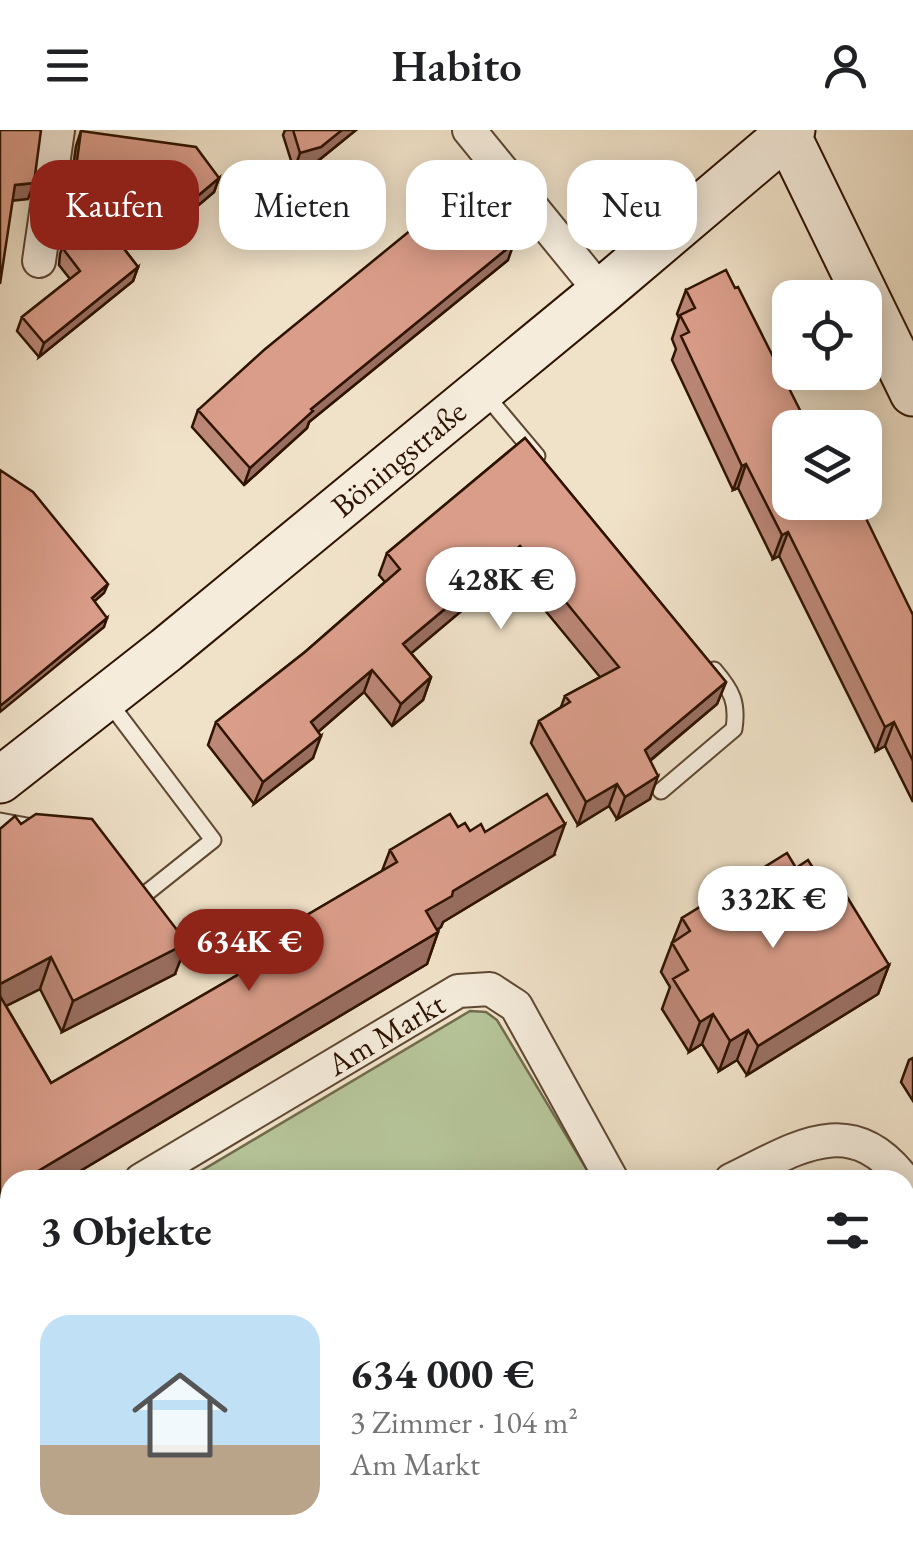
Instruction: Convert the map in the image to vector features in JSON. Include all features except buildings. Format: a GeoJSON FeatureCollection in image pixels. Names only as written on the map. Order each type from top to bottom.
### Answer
{"type":"FeatureCollection","features":[{"type":"Feature","properties":{"kind":"main road","name":"Böningstraße"},"geometry":{"type":"LineString","coordinates":[[0,780],[106,698],[601,292],[788,131]]}},
{"type":"Feature","properties":{"kind":"main road"},"geometry":{"type":"LineString","coordinates":[[788,131],[913,394]]}},
{"type":"Feature","properties":{"kind":"street"},"geometry":{"type":"LineString","coordinates":[[39,261],[58,130]]}},
{"type":"Feature","properties":{"kind":"street"},"geometry":{"type":"LineString","coordinates":[[469,130],[601,292]]}},
{"type":"Feature","properties":{"kind":"street","name":"Am Markt"},"geometry":{"type":"LineString","coordinates":[[158,1170],[458,992],[490,989],[516,1006],[606,1170]]}},
{"type":"Feature","properties":{"kind":"street"},"geometry":{"type":"LineString","coordinates":[[752,1170],[810,1143],[840,1139],[878,1152],[895,1170]]}},
{"type":"Feature","properties":{"kind":"lane"},"geometry":{"type":"LineString","coordinates":[[482,390],[542,463]]}},
{"type":"Feature","properties":{"kind":"lane"},"geometry":{"type":"LineString","coordinates":[[661,791],[734,728],[737,708],[724,682],[700,653]]}},
{"type":"Feature","properties":{"kind":"lane"},"geometry":{"type":"LineString","coordinates":[[106,698],[213,840],[139,899],[128,887]]}},
{"type":"Feature","properties":{"kind":"lane"},"geometry":{"type":"LineString","coordinates":[[0,821],[51,831]]}},
{"type":"Feature","properties":{"kind":"green space"},"geometry":{"type":"Polygon","coordinates":[[[470,1011],[486,1012],[497,1020],[587,1170],[203,1170],[470,1011]]]}}]}
